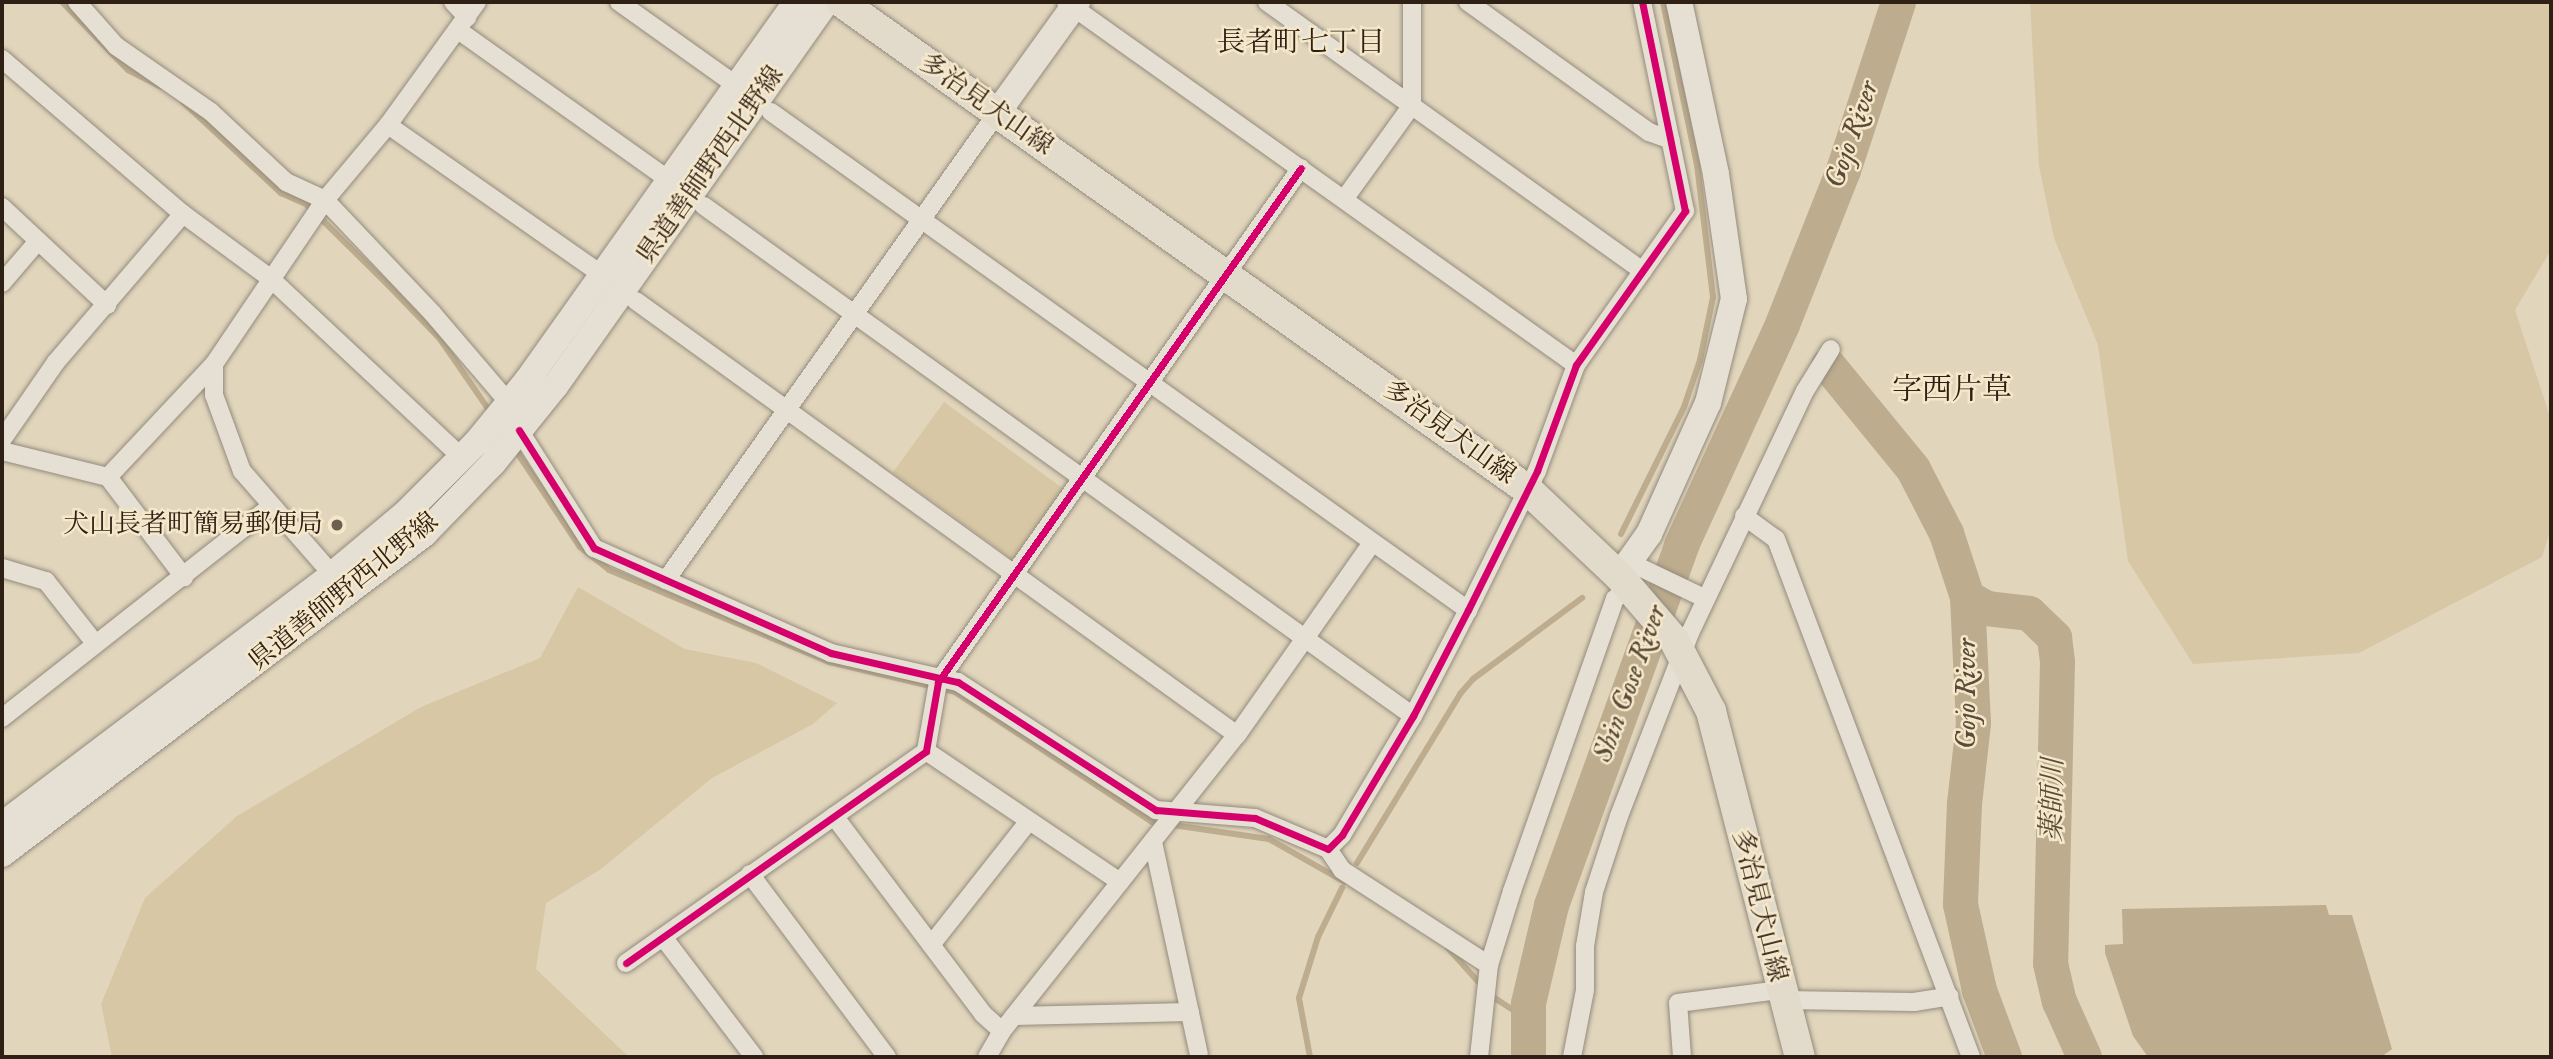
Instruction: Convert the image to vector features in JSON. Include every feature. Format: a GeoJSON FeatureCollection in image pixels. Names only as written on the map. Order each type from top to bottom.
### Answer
{"type":"FeatureCollection","features":[{"type":"Feature","properties":{"kind":"main road","name":"県道善師野西北野線"},"geometry":{"type":"LineString","coordinates":[[2,825],[340,584],[424,534],[506,426],[602,275],[796,2]]}},
{"type":"Feature","properties":{"kind":"main road","name":"県道善師野西北野線"},"geometry":{"type":"LineString","coordinates":[[506,426],[556,385],[827,2]]}},
{"type":"Feature","properties":{"kind":"main road","name":"多治見犬山線"},"geometry":{"type":"LineString","coordinates":[[842,2],[1528,490],[1631,574],[1678,649],[1711,711],[1800,1057]]}},
{"type":"Feature","properties":{"kind":"main road"},"geometry":{"type":"LineString","coordinates":[[1631,574],[1708,403],[1734,299],[1716,174],[1679,2]]}},
{"type":"Feature","properties":{"kind":"main road"},"geometry":{"type":"LineString","coordinates":[[997,113],[1072,4]]}},
{"type":"Feature","properties":{"kind":"main road","name":"県道善師野西北野線"},"geometry":{"type":"LineString","coordinates":[[2,854],[340,584]]}},
{"type":"Feature","properties":{"kind":"street"},"geometry":{"type":"LineString","coordinates":[[77,2],[116,46],[211,112],[286,182],[325,200],[433,314],[506,426],[594,548],[831,653],[938,685],[958,682],[1156,810],[1166,826],[1190,1012],[1199,1054]]}},
{"type":"Feature","properties":{"kind":"street"},"geometry":{"type":"LineString","coordinates":[[453,2],[661,174]]}},
{"type":"Feature","properties":{"kind":"street"},"geometry":{"type":"LineString","coordinates":[[619,2],[736,85]]}},
{"type":"Feature","properties":{"kind":"street"},"geometry":{"type":"LineString","coordinates":[[1267,2],[1643,271]]}},
{"type":"Feature","properties":{"kind":"street"},"geometry":{"type":"LineString","coordinates":[[1345,198],[1412,106],[1412,2]]}},
{"type":"Feature","properties":{"kind":"street"},"geometry":{"type":"LineString","coordinates":[[1468,2],[1649,132],[1671,139]]}},
{"type":"Feature","properties":{"kind":"street"},"geometry":{"type":"LineString","coordinates":[[1328,849],[1342,835],[1413,716],[1468,610],[1528,490],[1576,365],[1685,211],[1642,2]]}},
{"type":"Feature","properties":{"kind":"street"},"geometry":{"type":"LineString","coordinates":[[1072,4],[1576,365]]}},
{"type":"Feature","properties":{"kind":"street"},"geometry":{"type":"LineString","coordinates":[[108,477],[214,364],[325,200],[388,125],[467,16]]}},
{"type":"Feature","properties":{"kind":"street"},"geometry":{"type":"LineString","coordinates":[[2,59],[183,214],[271,278],[457,453]]}},
{"type":"Feature","properties":{"kind":"street"},"geometry":{"type":"LineString","coordinates":[[771,112],[1371,544],[1468,610]]}},
{"type":"Feature","properties":{"kind":"street"},"geometry":{"type":"LineString","coordinates":[[666,580],[997,113]]}},
{"type":"Feature","properties":{"kind":"street"},"geometry":{"type":"LineString","coordinates":[[388,125],[602,275]]}},
{"type":"Feature","properties":{"kind":"street"},"geometry":{"type":"LineString","coordinates":[[626,963],[926,751],[938,685],[1013,573],[1301,168]]}},
{"type":"Feature","properties":{"kind":"street"},"geometry":{"type":"LineString","coordinates":[[704,206],[1413,716]]}},
{"type":"Feature","properties":{"kind":"street"},"geometry":{"type":"LineString","coordinates":[[2,207],[107,305]]}},
{"type":"Feature","properties":{"kind":"street"},"geometry":{"type":"LineString","coordinates":[[2,440],[56,362],[183,214]]}},
{"type":"Feature","properties":{"kind":"street"},"geometry":{"type":"LineString","coordinates":[[2,283],[38,241]]}},
{"type":"Feature","properties":{"kind":"street"},"geometry":{"type":"LineString","coordinates":[[636,301],[785,412],[1237,735]]}},
{"type":"Feature","properties":{"kind":"street"},"geometry":{"type":"LineString","coordinates":[[1572,1057],[1585,990],[1585,946],[1594,892],[1678,649],[1698,595],[1744,516],[1805,391],[1831,349]]}},
{"type":"Feature","properties":{"kind":"street"},"geometry":{"type":"LineString","coordinates":[[214,364],[215,395],[242,471],[270,507],[340,584]]}},
{"type":"Feature","properties":{"kind":"street"},"geometry":{"type":"LineString","coordinates":[[2,451],[108,477],[184,577]]}},
{"type":"Feature","properties":{"kind":"street"},"geometry":{"type":"LineString","coordinates":[[2,718],[94,642],[184,577],[270,507]]}},
{"type":"Feature","properties":{"kind":"street"},"geometry":{"type":"LineString","coordinates":[[1744,516],[1776,539],[1972,1057]]}},
{"type":"Feature","properties":{"kind":"street"},"geometry":{"type":"LineString","coordinates":[[987,1057],[1002,1031],[1237,735],[1308,640],[1371,544]]}},
{"type":"Feature","properties":{"kind":"street"},"geometry":{"type":"LineString","coordinates":[[2,583],[9,570],[46,581],[94,642]]}},
{"type":"Feature","properties":{"kind":"street"},"geometry":{"type":"LineString","coordinates":[[1479,1057],[1487,982],[1615,599],[1631,574],[1698,595]]}},
{"type":"Feature","properties":{"kind":"street"},"geometry":{"type":"LineString","coordinates":[[926,751],[1120,882]]}},
{"type":"Feature","properties":{"kind":"street"},"geometry":{"type":"LineString","coordinates":[[834,816],[931,945],[1002,1031]]}},
{"type":"Feature","properties":{"kind":"street"},"geometry":{"type":"LineString","coordinates":[[1166,826],[1255,818],[1328,849],[1342,870],[1487,982]]}},
{"type":"Feature","properties":{"kind":"street"},"geometry":{"type":"LineString","coordinates":[[931,945],[1028,822]]}},
{"type":"Feature","properties":{"kind":"street"},"geometry":{"type":"LineString","coordinates":[[750,874],[887,1057]]}},
{"type":"Feature","properties":{"kind":"street"},"geometry":{"type":"LineString","coordinates":[[663,937],[754,1057]]}},
{"type":"Feature","properties":{"kind":"street"},"geometry":{"type":"LineString","coordinates":[[1682,1057],[1678,1003],[1782,995],[1914,1002],[1950,996]]}},
{"type":"Feature","properties":{"kind":"street"},"geometry":{"type":"LineString","coordinates":[[1014,1016],[1190,1012]]}},
{"type":"Feature","properties":{"kind":"shaded area"},"geometry":{"type":"Polygon","coordinates":[[[2030,2],[2551,2],[2551,250],[2515,310],[2551,420],[2551,528],[2542,557],[2359,653],[2193,664],[2128,561],[2098,345],[2054,238],[2039,166],[2030,2]]]}},
{"type":"Feature","properties":{"kind":"shaded area"},"geometry":{"type":"Polygon","coordinates":[[[944,402],[1064,489],[1013,559],[893,472],[944,402]]]}},
{"type":"Feature","properties":{"kind":"shaded area"},"geometry":{"type":"Polygon","coordinates":[[[578,587],[685,649],[756,663],[837,703],[813,724],[712,778],[601,869],[546,903],[536,969],[629,1057],[112,1057],[101,1004],[145,898],[237,816],[421,707],[540,658],[578,587]]]}},
{"type":"Feature","properties":{"kind":"shaded area"},"geometry":{"type":"Polygon","coordinates":[[[2326,905],[2329,915],[2352,915],[2392,1049],[2381,1057],[2148,1057],[2133,1036],[2105,953],[2105,945],[2123,944],[2122,909],[2326,905]]]}},
{"type":"Feature","properties":{"kind":"waterway"},"geometry":{"type":"LineString","coordinates":[[62,2],[128,70],[160,86]]}},
{"type":"Feature","properties":{"kind":"waterway"},"geometry":{"type":"LineString","coordinates":[[1621,534],[1684,407],[1700,360],[1713,297],[1697,165],[1663,2]]}},
{"type":"Feature","properties":{"kind":"waterway","name":"Shin Gose River"},"geometry":{"type":"LineString","coordinates":[[1528,1057],[1528,1003],[1551,905],[1681,545],[1782,324],[1843,170],[1898,2]]}},
{"type":"Feature","properties":{"kind":"waterway"},"geometry":{"type":"LineString","coordinates":[[183,102],[281,193],[306,204],[388,285],[440,339],[491,413]]}},
{"type":"Feature","properties":{"kind":"waterway","name":"Gojo River"},"geometry":{"type":"LineString","coordinates":[[1828,365],[1913,469],[1946,533],[1967,597],[1973,723],[1964,803],[1960,904],[1979,990],[2004,1057]]}},
{"type":"Feature","properties":{"kind":"waterway"},"geometry":{"type":"LineString","coordinates":[[514,448],[580,547],[609,570],[829,662],[955,692],[1152,822],[1269,839],[1345,882]]}},
{"type":"Feature","properties":{"kind":"waterway","name":"薬師川"},"geometry":{"type":"LineString","coordinates":[[1967,597],[1986,608],[2029,613],[2054,637],[2057,662],[2050,963],[2059,1001],[2084,1057]]}},
{"type":"Feature","properties":{"kind":"waterway"},"geometry":{"type":"LineString","coordinates":[[1357,863],[1460,694],[1473,679],[1582,598]]}},
{"type":"Feature","properties":{"kind":"waterway"},"geometry":{"type":"LineString","coordinates":[[1310,1057],[1299,998],[1318,937],[1342,888]]}},
{"type":"Feature","properties":{"kind":"waterway"},"geometry":{"type":"LineString","coordinates":[[1448,948],[1483,987]]}},
{"type":"Feature","properties":{"kind":"waterway"},"geometry":{"type":"LineString","coordinates":[[1490,995],[1513,1010],[1528,1003]]}},
{"type":"Feature","properties":{"kind":"cycle path"},"geometry":{"type":"LineString","coordinates":[[519,430],[594,548],[831,653],[958,682],[1156,810],[1255,818],[1328,849],[1342,835],[1413,716],[1468,610],[1537,471],[1576,365],[1685,211],[1642,2]]}},
{"type":"Feature","properties":{"kind":"cycle path"},"geometry":{"type":"LineString","coordinates":[[626,963],[926,751],[938,682],[1301,168]]}},
{"type":"Feature","properties":{"kind":"place","name":"犬山長者町簡易郵便局"},"geometry":{"type":"Point","coordinates":[337,525]}},
{"type":"Feature","properties":{"kind":"district","name":"長者町七丁目"},"geometry":{"type":"Point","coordinates":[1301,44]}},
{"type":"Feature","properties":{"kind":"district","name":"字西片草"},"geometry":{"type":"Point","coordinates":[1952,391]}}]}
